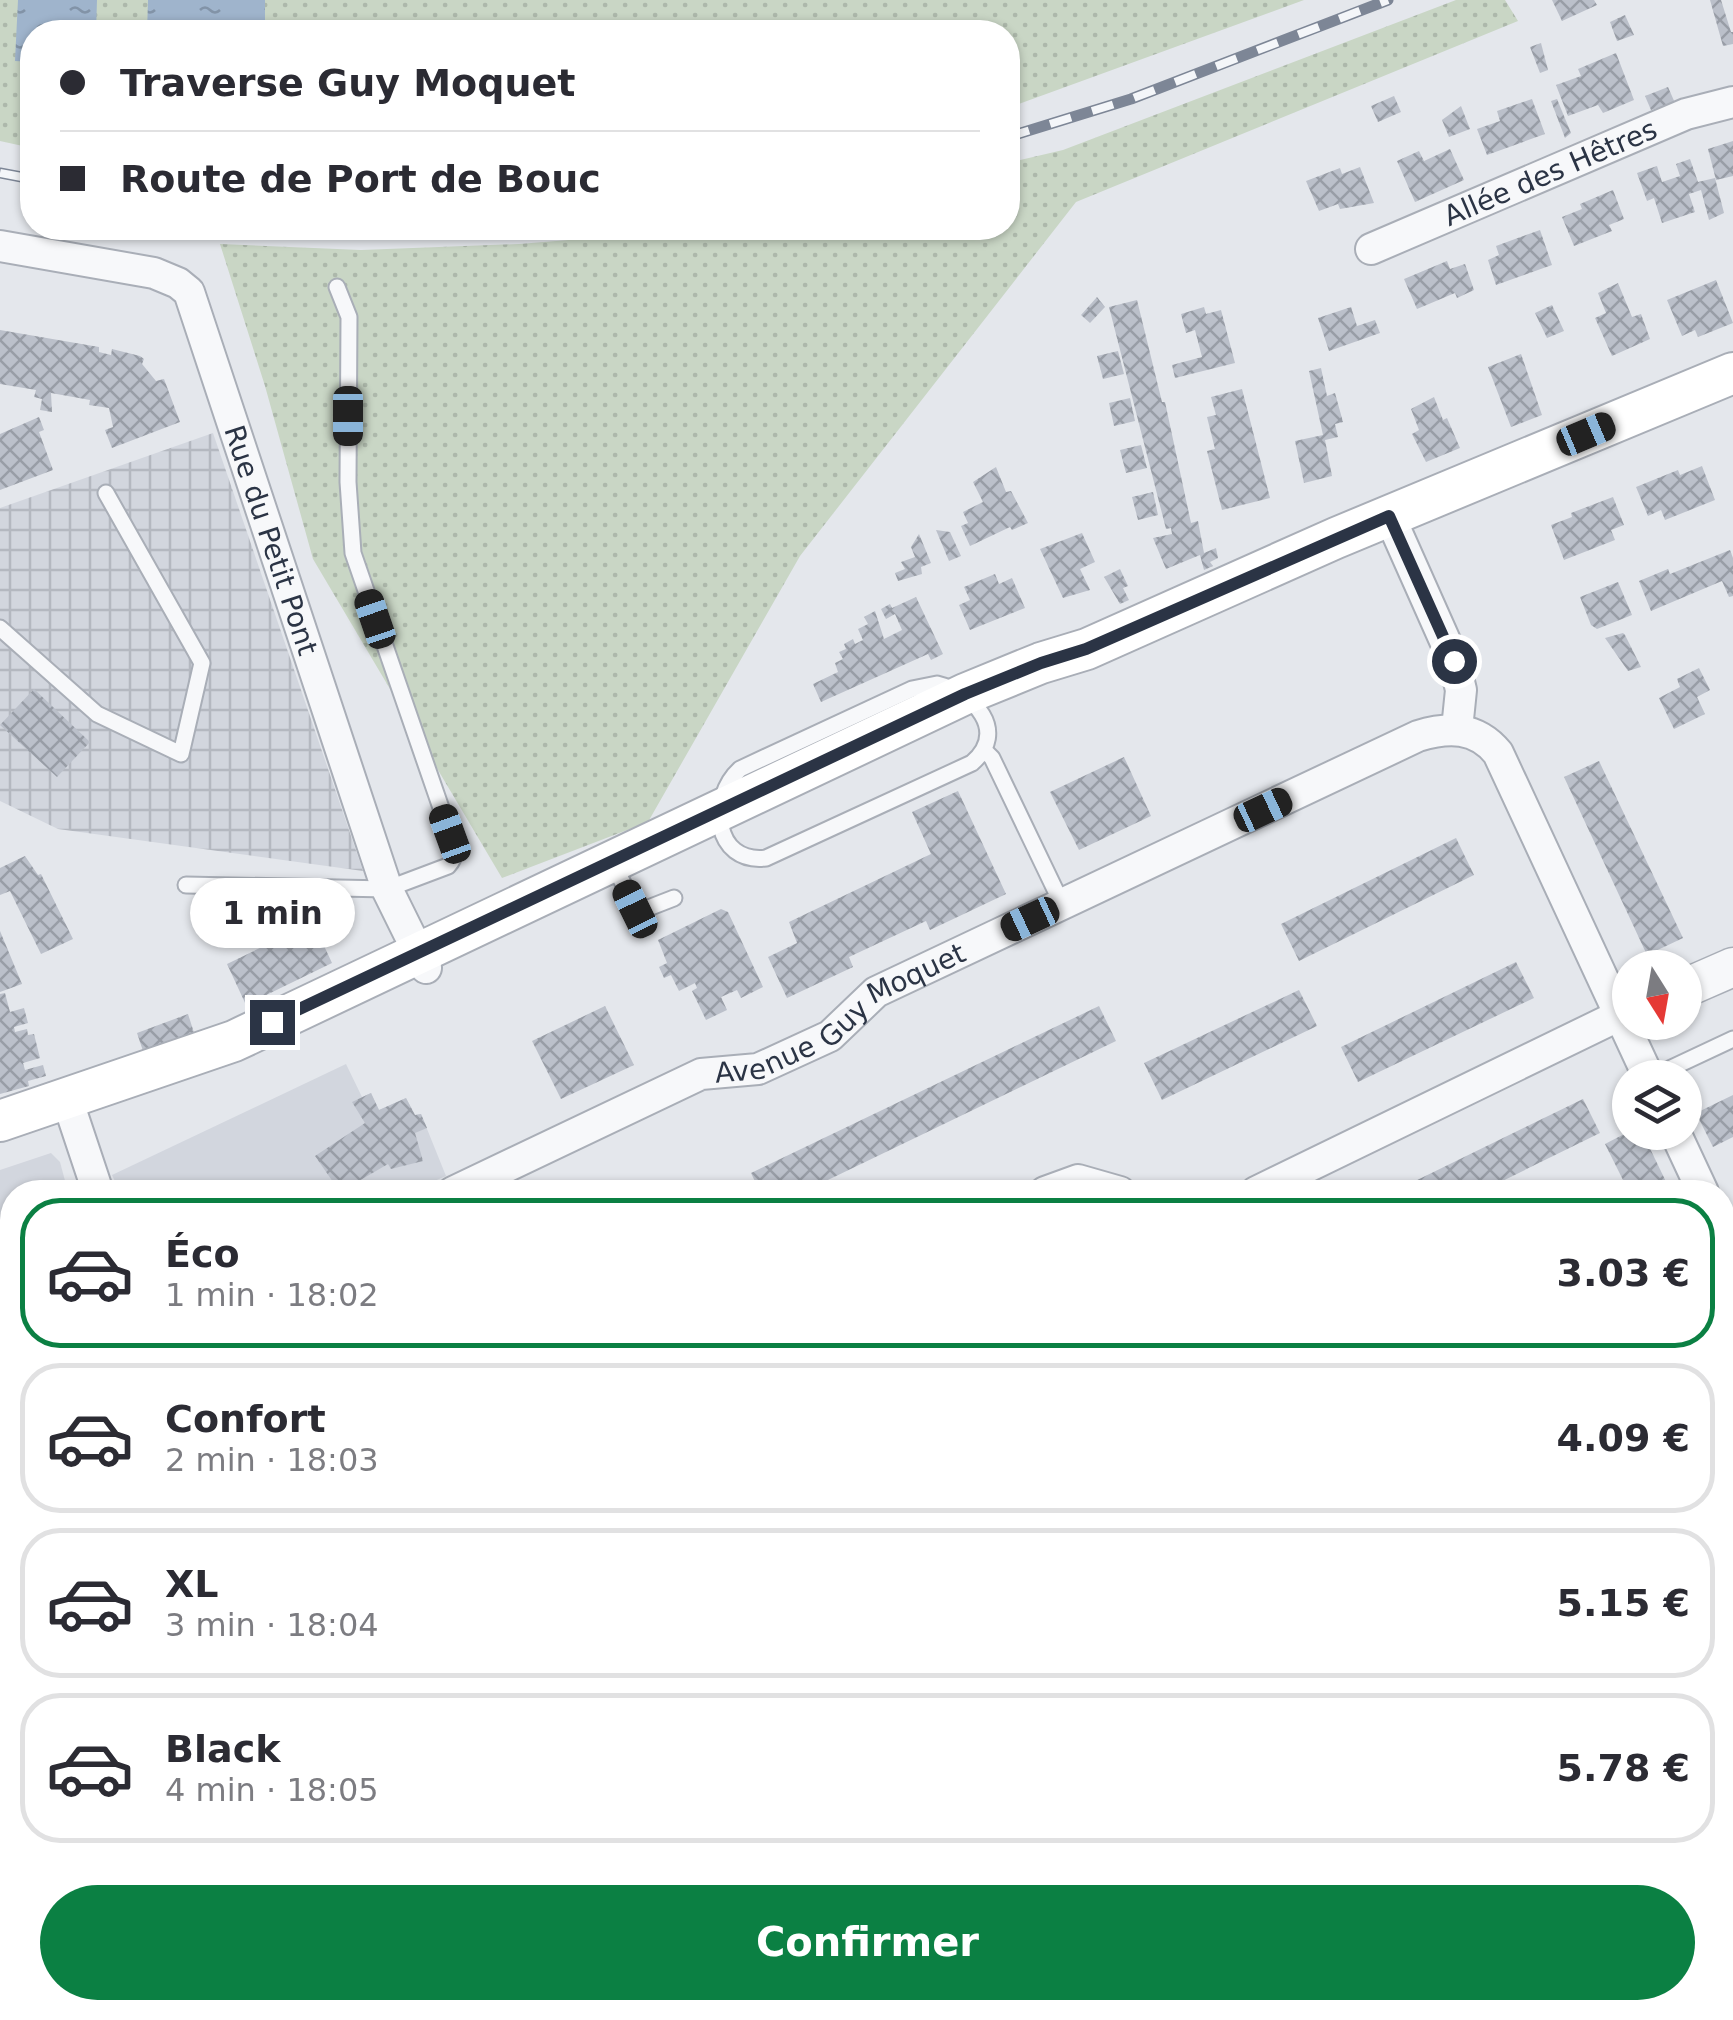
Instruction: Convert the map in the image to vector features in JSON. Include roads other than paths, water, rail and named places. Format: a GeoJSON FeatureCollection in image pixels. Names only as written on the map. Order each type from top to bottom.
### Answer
{"type":"FeatureCollection","features":[{"type":"Feature","properties":{"kind":"main road"},"geometry":{"type":"LineString","coordinates":[[0,1121],[71,1111],[223,1072],[422,961],[616,870],[722,821],[977,719],[1086,649],[1389,516],[1733,374]]}},
{"type":"Feature","properties":{"kind":"main road"},"geometry":{"type":"LineString","coordinates":[[0,1147],[71,1111]]}},
{"type":"Feature","properties":{"kind":"street","name":"Allée des Hêtres"},"geometry":{"type":"LineString","coordinates":[[1371,249],[1686,114],[1733,102]]}},
{"type":"Feature","properties":{"kind":"street","name":"Rue du Petit Pont"},"geometry":{"type":"LineString","coordinates":[[0,246],[154,273],[189,292],[388,888],[422,961]]}},
{"type":"Feature","properties":{"kind":"street"},"geometry":{"type":"LineString","coordinates":[[1389,516],[1454,661],[1461,690],[1456,729],[1482,738],[1498,753],[1612,986]]}},
{"type":"Feature","properties":{"kind":"street","name":"Avenue Guy Moquet"},"geometry":{"type":"LineString","coordinates":[[479,1180],[701,1074],[758,1068],[830,1036],[876,992],[1418,736],[1456,729]]}},
{"type":"Feature","properties":{"kind":"street"},"geometry":{"type":"LineString","coordinates":[[1702,981],[1733,967]]}},
{"type":"Feature","properties":{"kind":"street"},"geometry":{"type":"LineString","coordinates":[[1281,1180],[1612,1019]]}},
{"type":"Feature","properties":{"kind":"street"},"geometry":{"type":"LineString","coordinates":[[71,1111],[94,1180]]}},
{"type":"Feature","properties":{"kind":"street"},"geometry":{"type":"LineString","coordinates":[[1683,1150],[1697,1180]]}},
{"type":"Feature","properties":{"kind":"lane"},"geometry":{"type":"LineString","coordinates":[[186,885],[388,888],[448,866],[456,853],[353,553],[348,482],[349,317],[337,287]]}},
{"type":"Feature","properties":{"kind":"lane"},"geometry":{"type":"LineString","coordinates":[[0,628],[97,714],[182,754],[202,663],[106,493]]}},
{"type":"Feature","properties":{"kind":"lane"},"geometry":{"type":"LineString","coordinates":[[977,719],[1062,904]]}},
{"type":"Feature","properties":{"kind":"lane"},"geometry":{"type":"LineString","coordinates":[[616,870],[638,912],[674,898]]}},
{"type":"Feature","properties":{"kind":"lane"},"geometry":{"type":"LineString","coordinates":[[1688,1060],[1733,1039]]}},
{"type":"Feature","properties":{"kind":"water"},"geometry":{"type":"Polygon","coordinates":[[[18,0],[97,0],[96,20],[20,20],[20,61],[15,61],[18,0]]]}},
{"type":"Feature","properties":{"kind":"water"},"geometry":{"type":"Polygon","coordinates":[[[148,0],[265,0],[265,20],[147,20],[148,0]]]}},
{"type":"Feature","properties":{"kind":"railway"},"geometry":{"type":"LineString","coordinates":[[1020,133],[1131,99],[1388,0]]}},
{"type":"Feature","properties":{"kind":"railway"},"geometry":{"type":"LineString","coordinates":[[0,173],[20,177]]}}]}
